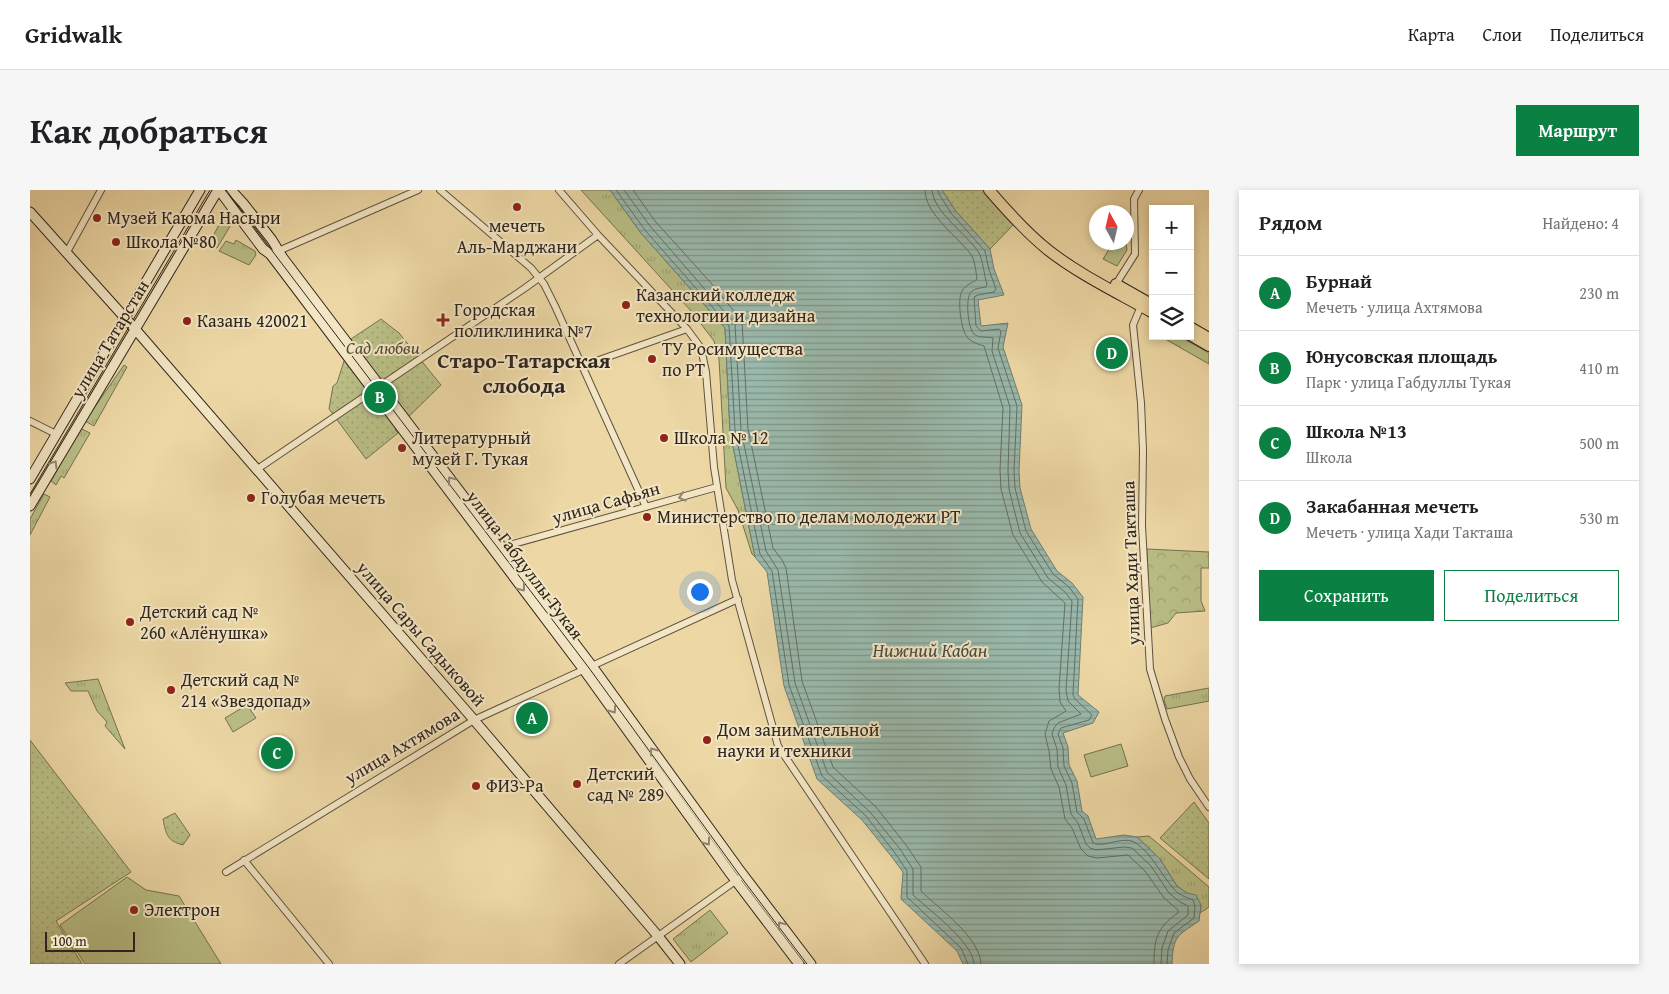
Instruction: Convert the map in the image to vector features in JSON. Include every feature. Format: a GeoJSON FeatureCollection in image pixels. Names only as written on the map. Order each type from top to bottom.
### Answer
{"type":"FeatureCollection","features":[{"type":"Feature","properties":{"kind":"main road","name":"улица Татарстан"},"geometry":{"type":"LineString","coordinates":[[30,479],[200,190]]}},
{"type":"Feature","properties":{"kind":"main road","name":"улица Татарстан"},"geometry":{"type":"LineString","coordinates":[[30,506],[134,328],[219,190]]}},
{"type":"Feature","properties":{"kind":"main road","name":"улица Габдуллы Тукая"},"geometry":{"type":"LineString","coordinates":[[219,190],[263,250],[274,253]]}},
{"type":"Feature","properties":{"kind":"main road","name":"улица Габдуллы Тукая"},"geometry":{"type":"LineString","coordinates":[[231,190],[272,240],[274,253],[588,668],[740,878],[799,964]]}},
{"type":"Feature","properties":{"kind":"main road"},"geometry":{"type":"LineString","coordinates":[[989,190],[1048,250],[1075,268],[1149,311]]}},
{"type":"Feature","properties":{"kind":"main road"},"geometry":{"type":"LineString","coordinates":[[996,190],[1020,216],[1053,245],[1149,303]]}},
{"type":"Feature","properties":{"kind":"main road","name":"улица Сары Садыковой"},"geometry":{"type":"LineString","coordinates":[[30,212],[134,328],[474,720],[680,964]]}},
{"type":"Feature","properties":{"kind":"main road"},"geometry":{"type":"LineString","coordinates":[[1194,329],[1209,338]]}},
{"type":"Feature","properties":{"kind":"main road"},"geometry":{"type":"LineString","coordinates":[[1194,337],[1209,346]]}},
{"type":"Feature","properties":{"kind":"main road","name":"улица Габдуллы Тукая"},"geometry":{"type":"LineString","coordinates":[[740,878],[811,964]]}},
{"type":"Feature","properties":{"kind":"street"},"geometry":{"type":"LineString","coordinates":[[67,252],[101,190]]}},
{"type":"Feature","properties":{"kind":"street"},"geometry":{"type":"LineString","coordinates":[[274,253],[418,190]]}},
{"type":"Feature","properties":{"kind":"street"},"geometry":{"type":"LineString","coordinates":[[440,190],[531,268],[540,278],[555,306],[646,507]]}},
{"type":"Feature","properties":{"kind":"street"},"geometry":{"type":"LineString","coordinates":[[559,190],[598,235],[687,329],[701,348],[705,361],[717,487],[732,580],[778,746],[925,964]]}},
{"type":"Feature","properties":{"kind":"street"},"geometry":{"type":"LineString","coordinates":[[1116,284],[1135,254],[1134,199],[1139,190]]}},
{"type":"Feature","properties":{"kind":"street"},"geometry":{"type":"LineString","coordinates":[[256,470],[540,278],[598,235]]}},
{"type":"Feature","properties":{"kind":"street","name":"улица Хади Такташа"},"geometry":{"type":"LineString","coordinates":[[1141,306],[1133,325],[1144,450],[1142,526],[1150,669],[1179,757],[1190,779],[1209,807]]}},
{"type":"Feature","properties":{"kind":"street"},"geometry":{"type":"LineString","coordinates":[[582,366],[687,329]]}},
{"type":"Feature","properties":{"kind":"street"},"geometry":{"type":"LineString","coordinates":[[30,421],[56,434]]}},
{"type":"Feature","properties":{"kind":"street","name":"улица Сафьян"},"geometry":{"type":"LineString","coordinates":[[497,548],[717,487]]}},
{"type":"Feature","properties":{"kind":"street","name":"улица Ахтямова"},"geometry":{"type":"LineString","coordinates":[[226,872],[474,720],[738,599]]}},
{"type":"Feature","properties":{"kind":"street"},"geometry":{"type":"LineString","coordinates":[[244,860],[329,964]]}},
{"type":"Feature","properties":{"kind":"street"},"geometry":{"type":"LineString","coordinates":[[619,964],[740,878]]}},
{"type":"Feature","properties":{"kind":"green space"},"geometry":{"type":"Polygon","coordinates":[[[581,190],[610,190],[641,233],[725,328],[730,431],[755,557],[752,554],[738,510],[726,488],[719,359],[714,341],[692,312],[581,190]]]}},
{"type":"Feature","properties":{"kind":"green space"},"geometry":{"type":"Polygon","coordinates":[[[942,190],[987,190],[1014,224],[990,249],[955,210],[942,190]]]}},
{"type":"Feature","properties":{"kind":"green space"},"geometry":{"type":"Polygon","coordinates":[[[228,217],[232,223],[217,248],[209,244],[222,219],[228,217]]]}},
{"type":"Feature","properties":{"kind":"green space"},"geometry":{"type":"Polygon","coordinates":[[[236,240],[255,251],[256,255],[249,265],[219,251],[226,241],[234,244],[236,240]]]}},
{"type":"Feature","properties":{"kind":"green space"},"geometry":{"type":"Polygon","coordinates":[[[1109,250],[1127,250],[1117,266],[1103,259],[1109,250]]]}},
{"type":"Feature","properties":{"kind":"green space","name":"Сад любви"},"geometry":{"type":"Polygon","coordinates":[[[381,319],[399,333],[441,385],[395,430],[398,433],[366,459],[329,409],[333,386],[337,383],[351,339],[381,319]]]}},
{"type":"Feature","properties":{"kind":"green space"},"geometry":{"type":"Polygon","coordinates":[[[1167,340],[1186,340],[1209,353],[1209,364],[1167,340]]]}},
{"type":"Feature","properties":{"kind":"green space"},"geometry":{"type":"Polygon","coordinates":[[[124,365],[127,367],[94,426],[85,421],[124,365]]]}},
{"type":"Feature","properties":{"kind":"green space"},"geometry":{"type":"Polygon","coordinates":[[[80,428],[90,433],[64,478],[61,476],[56,485],[51,481],[80,428]]]}},
{"type":"Feature","properties":{"kind":"green space"},"geometry":{"type":"Polygon","coordinates":[[[44,494],[50,497],[30,535],[30,519],[44,494]]]}},
{"type":"Feature","properties":{"kind":"green space"},"geometry":{"type":"Polygon","coordinates":[[[1147,549],[1209,552],[1209,568],[1201,568],[1201,601],[1205,611],[1176,613],[1168,623],[1150,628],[1147,549]]]}},
{"type":"Feature","properties":{"kind":"green space"},"geometry":{"type":"Polygon","coordinates":[[[98,679],[125,749],[105,726],[107,722],[97,711],[88,691],[71,691],[65,683],[98,679]]]}},
{"type":"Feature","properties":{"kind":"green space"},"geometry":{"type":"Polygon","coordinates":[[[1209,688],[1209,701],[1167,709],[1164,700],[1165,696],[1209,688]]]}},
{"type":"Feature","properties":{"kind":"green space"},"geometry":{"type":"Polygon","coordinates":[[[247,705],[256,718],[233,732],[225,718],[247,705]]]}},
{"type":"Feature","properties":{"kind":"green space"},"geometry":{"type":"Polygon","coordinates":[[[30,740],[131,872],[56,921],[82,964],[30,964],[30,740]]]}},
{"type":"Feature","properties":{"kind":"green space"},"geometry":{"type":"Polygon","coordinates":[[[1121,744],[1128,766],[1091,777],[1084,755],[1121,744]]]}},
{"type":"Feature","properties":{"kind":"green space"},"geometry":{"type":"Polygon","coordinates":[[[1194,802],[1209,823],[1209,879],[1160,838],[1194,802]]]}},
{"type":"Feature","properties":{"kind":"green space"},"geometry":{"type":"Polygon","coordinates":[[[175,813],[190,835],[183,845],[170,839],[165,829],[163,819],[175,813]]]}},
{"type":"Feature","properties":{"kind":"green space"},"geometry":{"type":"Polygon","coordinates":[[[1149,836],[1209,887],[1209,907],[1200,913],[1201,905],[1177,886],[1160,859],[1137,837],[1149,836]]]}},
{"type":"Feature","properties":{"kind":"green space","name":"Электрон"},"geometry":{"type":"Polygon","coordinates":[[[127,877],[146,890],[179,896],[221,964],[85,964],[60,925],[127,877]]]}},
{"type":"Feature","properties":{"kind":"green space"},"geometry":{"type":"Polygon","coordinates":[[[710,910],[728,933],[691,962],[673,939],[710,910]]]}},
{"type":"Feature","properties":{"kind":"water","name":"Нижний Кабан"},"geometry":{"type":"Polygon","coordinates":[[[610,190],[942,190],[955,210],[990,249],[994,269],[1004,295],[978,300],[981,326],[1008,323],[1003,347],[1022,405],[1020,488],[1031,529],[1057,571],[1072,583],[1083,597],[1078,695],[1099,712],[1093,723],[1063,733],[1068,747],[1069,765],[1077,781],[1082,811],[1088,816],[1096,839],[1124,835],[1137,837],[1160,859],[1177,886],[1187,893],[1196,895],[1201,905],[1199,921],[1181,934],[1175,942],[1172,964],[963,964],[957,951],[901,899],[903,872],[862,820],[817,779],[784,686],[767,572],[755,557],[730,431],[725,328],[641,233],[610,190]]]}},
{"type":"Feature","properties":{"kind":"tram line"},"geometry":{"type":"LineString","coordinates":[[30,494],[210,190]]}},
{"type":"Feature","properties":{"kind":"tram line"},"geometry":{"type":"LineString","coordinates":[[226,190],[589,668],[741,877],[807,964]]}},
{"type":"Feature","properties":{"kind":"place","name":"мечеть Аль-Марджани"},"geometry":{"type":"Point","coordinates":[517,207]}},
{"type":"Feature","properties":{"kind":"place","name":"Музей Каюма Насыри"},"geometry":{"type":"Point","coordinates":[97,218]}},
{"type":"Feature","properties":{"kind":"place","name":"Школа №80"},"geometry":{"type":"Point","coordinates":[116,242]}},
{"type":"Feature","properties":{"kind":"place","name":"Казанский колледж технологии и дизайна"},"geometry":{"type":"Point","coordinates":[626,305]}},
{"type":"Feature","properties":{"kind":"place","name":"Городская поликлиника №7"},"geometry":{"type":"Point","coordinates":[443,320]}},
{"type":"Feature","properties":{"kind":"place","name":"Казань 420021"},"geometry":{"type":"Point","coordinates":[187,321]}},
{"type":"Feature","properties":{"kind":"place","name":"Закабанная мечеть"},"geometry":{"type":"Point","coordinates":[1112,353]}},
{"type":"Feature","properties":{"kind":"place","name":"ТУ Росимущества по РТ"},"geometry":{"type":"Point","coordinates":[652,359]}},
{"type":"Feature","properties":{"kind":"place","name":"Юнусовская площадь"},"geometry":{"type":"Point","coordinates":[380,397]}},
{"type":"Feature","properties":{"kind":"place","name":"Школа № 12"},"geometry":{"type":"Point","coordinates":[664,438]}},
{"type":"Feature","properties":{"kind":"place","name":"Литературный музей Г. Тукая"},"geometry":{"type":"Point","coordinates":[402,448]}},
{"type":"Feature","properties":{"kind":"place","name":"Голубая мечеть"},"geometry":{"type":"Point","coordinates":[251,498]}},
{"type":"Feature","properties":{"kind":"place","name":"Министерство по делам молодежи РТ"},"geometry":{"type":"Point","coordinates":[647,517]}},
{"type":"Feature","properties":{"kind":"place","name":"Детский сад № 260 «Алёнушка»"},"geometry":{"type":"Point","coordinates":[130,622]}},
{"type":"Feature","properties":{"kind":"place","name":"Детский сад № 214 «Звездопад»"},"geometry":{"type":"Point","coordinates":[171,690]}},
{"type":"Feature","properties":{"kind":"place","name":"Бурнай"},"geometry":{"type":"Point","coordinates":[532,718]}},
{"type":"Feature","properties":{"kind":"place","name":"Дом занимательной науки и техники"},"geometry":{"type":"Point","coordinates":[707,740]}},
{"type":"Feature","properties":{"kind":"place","name":"Школа №13"},"geometry":{"type":"Point","coordinates":[277,753]}},
{"type":"Feature","properties":{"kind":"place","name":"Детский сад № 289"},"geometry":{"type":"Point","coordinates":[577,784]}},
{"type":"Feature","properties":{"kind":"place","name":"ФИЗ-Ра"},"geometry":{"type":"Point","coordinates":[476,786]}},
{"type":"Feature","properties":{"kind":"place","name":"Электрон"},"geometry":{"type":"Point","coordinates":[134,910]}},
{"type":"Feature","properties":{"kind":"district","name":"Старо-Татарская слобода"},"geometry":{"type":"Point","coordinates":[524,372]}}]}
